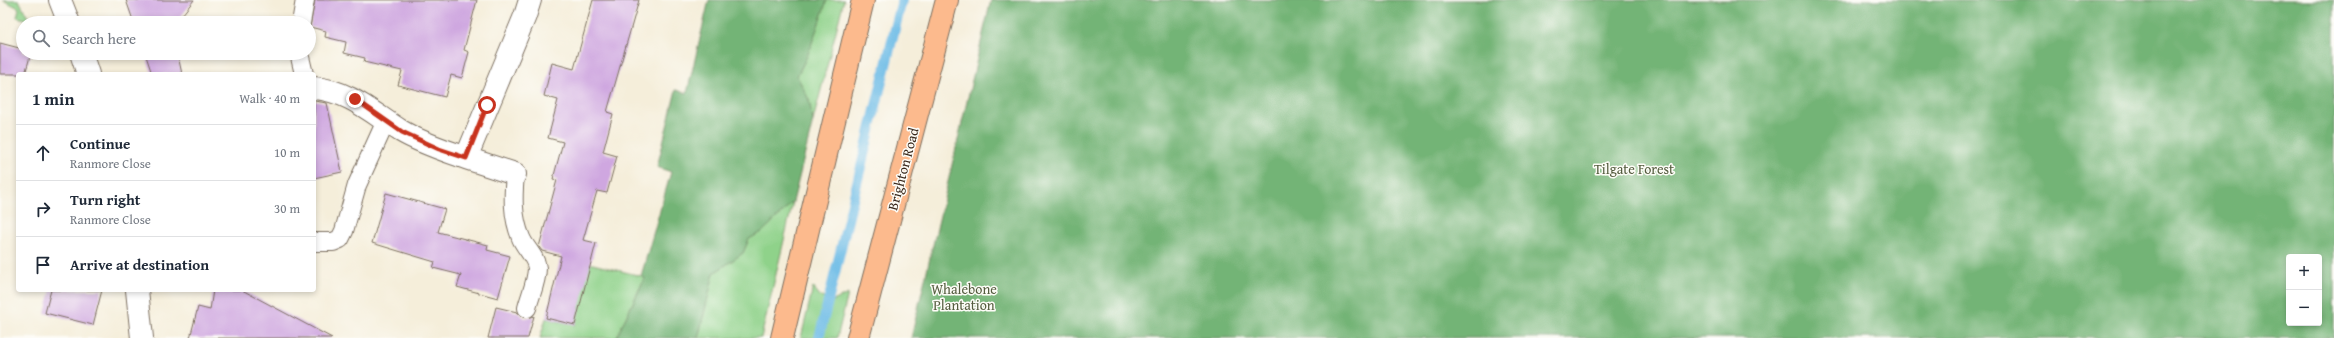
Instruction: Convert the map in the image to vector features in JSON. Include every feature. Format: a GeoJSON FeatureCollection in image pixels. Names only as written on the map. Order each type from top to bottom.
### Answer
{"type":"FeatureCollection","features":[{"type":"Feature","properties":{"kind":"main road"},"geometry":{"type":"LineString","coordinates":[[782,338],[863,0]]}},
{"type":"Feature","properties":{"kind":"main road","name":"Brighton Road"},"geometry":{"type":"LineString","coordinates":[[858,338],[947,0]]}},
{"type":"Feature","properties":{"kind":"street"},"geometry":{"type":"LineString","coordinates":[[60,0],[66,16]]}},
{"type":"Feature","properties":{"kind":"street"},"geometry":{"type":"LineString","coordinates":[[466,158],[525,16],[530,0]]}},
{"type":"Feature","properties":{"kind":"street"},"geometry":{"type":"LineString","coordinates":[[83,60],[87,72]]}},
{"type":"Feature","properties":{"kind":"street"},"geometry":{"type":"LineString","coordinates":[[316,88],[340,92],[355,99],[386,121],[420,140],[466,158],[515,174]]}},
{"type":"Feature","properties":{"kind":"street"},"geometry":{"type":"LineString","coordinates":[[136,292],[142,338]]}},
{"type":"Feature","properties":{"kind":"lane"},"geometry":{"type":"LineString","coordinates":[[302,16],[305,0]]}},
{"type":"Feature","properties":{"kind":"lane"},"geometry":{"type":"LineString","coordinates":[[301,60],[304,72]]}},
{"type":"Feature","properties":{"kind":"lane"},"geometry":{"type":"LineString","coordinates":[[316,242],[333,242],[340,239],[344,231],[362,173],[386,121]]}},
{"type":"Feature","properties":{"kind":"lane"},"geometry":{"type":"LineString","coordinates":[[515,174],[513,211],[521,238],[527,250],[535,260],[537,268],[527,308]]}},
{"type":"Feature","properties":{"kind":"green space"},"geometry":{"type":"Polygon","coordinates":[[[3,0],[19,0],[27,16],[17,16],[19,8],[3,0]]]}},
{"type":"Feature","properties":{"kind":"green space"},"geometry":{"type":"Polygon","coordinates":[[[709,0],[827,0],[808,54],[797,76],[809,100],[813,121],[793,202],[762,232],[749,239],[743,253],[714,273],[698,338],[616,338],[645,278],[641,276],[671,172],[657,167],[676,90],[687,93],[709,0]]]}},
{"type":"Feature","properties":{"kind":"green space"},"geometry":{"type":"Polygon","coordinates":[[[827,0],[844,0],[813,121],[809,100],[797,76],[808,54],[827,0]]]}},
{"type":"Feature","properties":{"kind":"green space","name":"Tilgate Forest"},"geometry":{"type":"Polygon","coordinates":[[[991,0],[2334,0],[2334,338],[911,338],[991,0]]]}},
{"type":"Feature","properties":{"kind":"green space"},"geometry":{"type":"Polygon","coordinates":[[[793,202],[761,338],[698,338],[714,273],[743,253],[749,239],[762,232],[793,202]]]}},
{"type":"Feature","properties":{"kind":"green space"},"geometry":{"type":"Polygon","coordinates":[[[589,263],[645,277],[616,338],[540,338],[546,318],[575,325],[589,263]]]}},
{"type":"Feature","properties":{"kind":"green space"},"geometry":{"type":"Polygon","coordinates":[[[813,287],[821,297],[833,301],[848,294],[837,338],[801,338],[813,287]]]}},
{"type":"Feature","properties":{"kind":"building"},"geometry":{"type":"Polygon","coordinates":[[[126,0],[194,0],[181,16],[132,16],[126,0]]]}},
{"type":"Feature","properties":{"kind":"building"},"geometry":{"type":"Polygon","coordinates":[[[315,0],[477,0],[464,50],[469,52],[462,78],[451,75],[445,97],[398,85],[402,71],[364,62],[365,58],[344,53],[346,42],[325,37],[326,31],[316,28],[316,16],[312,16],[315,0]]]}},
{"type":"Feature","properties":{"kind":"building"},"geometry":{"type":"Polygon","coordinates":[[[593,0],[639,0],[607,112],[613,114],[603,152],[617,156],[607,193],[597,191],[583,240],[596,243],[575,325],[546,318],[561,256],[542,251],[539,247],[557,180],[553,179],[563,142],[548,138],[558,100],[544,96],[552,63],[574,69],[593,0]]]}},
{"type":"Feature","properties":{"kind":"building"},"geometry":{"type":"Polygon","coordinates":[[[0,43],[16,47],[16,60],[29,60],[26,72],[16,72],[16,74],[0,74],[0,43]]]}},
{"type":"Feature","properties":{"kind":"building"},"geometry":{"type":"Polygon","coordinates":[[[147,60],[179,60],[182,72],[151,72],[147,60]]]}},
{"type":"Feature","properties":{"kind":"building"},"geometry":{"type":"Polygon","coordinates":[[[316,101],[327,103],[342,172],[316,178],[316,101]]]}},
{"type":"Feature","properties":{"kind":"building"},"geometry":{"type":"Polygon","coordinates":[[[386,193],[445,209],[438,232],[488,245],[487,250],[510,256],[498,298],[457,287],[461,275],[433,268],[435,262],[372,243],[386,193]]]}},
{"type":"Feature","properties":{"kind":"building"},"geometry":{"type":"Polygon","coordinates":[[[50,292],[101,292],[93,325],[45,313],[50,292]]]}},
{"type":"Feature","properties":{"kind":"building"},"geometry":{"type":"Polygon","coordinates":[[[213,292],[246,292],[332,338],[190,338],[198,307],[210,310],[213,292]]]}},
{"type":"Feature","properties":{"kind":"building"},"geometry":{"type":"Polygon","coordinates":[[[496,307],[517,312],[525,318],[534,316],[528,338],[488,338],[496,307]]]}},
{"type":"Feature","properties":{"kind":"waterway"},"geometry":{"type":"LineString","coordinates":[[819,338],[902,0]]}},
{"type":"Feature","properties":{"kind":"route"},"geometry":{"type":"LineString","coordinates":[[355,99],[402,132],[439,149],[466,158],[487,105]]}},
{"type":"Feature","properties":{"kind":"park label","name":"Whalebone Plantation"},"geometry":{"type":"Point","coordinates":[964,298]}}]}
